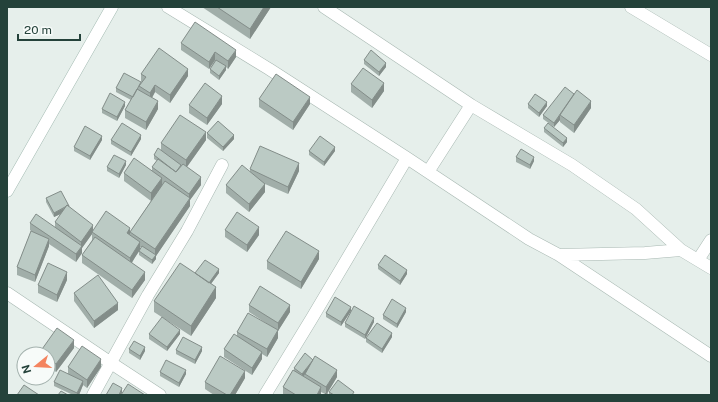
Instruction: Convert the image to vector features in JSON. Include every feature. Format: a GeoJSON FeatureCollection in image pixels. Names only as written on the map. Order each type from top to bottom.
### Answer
{"type":"FeatureCollection","features":[{"type":"Feature","properties":{"kind":"street"},"geometry":{"type":"LineString","coordinates":[[7,190],[112,7]]}},
{"type":"Feature","properties":{"kind":"street"},"geometry":{"type":"LineString","coordinates":[[168,7],[269,69],[529,239],[559,255],[711,356]]}},
{"type":"Feature","properties":{"kind":"street"},"geometry":{"type":"LineString","coordinates":[[324,7],[471,105],[572,165],[636,209],[681,250],[711,268]]}},
{"type":"Feature","properties":{"kind":"street"},"geometry":{"type":"LineString","coordinates":[[631,7],[711,54]]}},
{"type":"Feature","properties":{"kind":"street"},"geometry":{"type":"LineString","coordinates":[[428,172],[471,105]]}},
{"type":"Feature","properties":{"kind":"street"},"geometry":{"type":"LineString","coordinates":[[265,395],[407,158]]}},
{"type":"Feature","properties":{"kind":"street"},"geometry":{"type":"LineString","coordinates":[[92,395],[148,295],[187,231],[222,165]]}},
{"type":"Feature","properties":{"kind":"street"},"geometry":{"type":"LineString","coordinates":[[698,260],[711,240]]}},
{"type":"Feature","properties":{"kind":"street"},"geometry":{"type":"LineString","coordinates":[[559,255],[645,253],[681,250]]}},
{"type":"Feature","properties":{"kind":"street"},"geometry":{"type":"LineString","coordinates":[[7,293],[160,395]]}},
{"type":"Feature","properties":{"kind":"building"},"geometry":{"type":"Polygon","coordinates":[[[217,7],[264,7],[250,29],[217,7]]]}},
{"type":"Feature","properties":{"kind":"building"},"geometry":{"type":"Polygon","coordinates":[[[195,22],[236,50],[228,61],[215,52],[209,62],[181,43],[195,22]]]}},
{"type":"Feature","properties":{"kind":"building"},"geometry":{"type":"Polygon","coordinates":[[[159,48],[188,69],[170,95],[155,85],[150,93],[139,86],[146,77],[141,74],[159,48]]]}},
{"type":"Feature","properties":{"kind":"building"},"geometry":{"type":"Polygon","coordinates":[[[371,50],[386,63],[379,72],[364,60],[371,50]]]}},
{"type":"Feature","properties":{"kind":"building"},"geometry":{"type":"Polygon","coordinates":[[[216,60],[226,66],[219,76],[210,69],[216,60]]]}},
{"type":"Feature","properties":{"kind":"building"},"geometry":{"type":"Polygon","coordinates":[[[363,68],[384,83],[372,100],[351,84],[363,68]]]}},
{"type":"Feature","properties":{"kind":"building"},"geometry":{"type":"Polygon","coordinates":[[[124,73],[141,82],[133,97],[116,88],[124,73]]]}},
{"type":"Feature","properties":{"kind":"building"},"geometry":{"type":"Polygon","coordinates":[[[276,74],[310,97],[293,122],[259,99],[276,74]]]}},
{"type":"Feature","properties":{"kind":"building"},"geometry":{"type":"Polygon","coordinates":[[[205,83],[222,96],[207,118],[189,105],[205,83]]]}},
{"type":"Feature","properties":{"kind":"building"},"geometry":{"type":"Polygon","coordinates":[[[565,87],[574,94],[554,123],[543,115],[565,87]]]}},
{"type":"Feature","properties":{"kind":"building"},"geometry":{"type":"Polygon","coordinates":[[[137,89],[158,101],[146,122],[125,110],[137,89]]]}},
{"type":"Feature","properties":{"kind":"building"},"geometry":{"type":"Polygon","coordinates":[[[577,90],[591,101],[574,125],[560,115],[577,90]]]}},
{"type":"Feature","properties":{"kind":"building"},"geometry":{"type":"Polygon","coordinates":[[[110,93],[125,102],[117,117],[102,109],[110,93]]]}},
{"type":"Feature","properties":{"kind":"building"},"geometry":{"type":"Polygon","coordinates":[[[535,94],[547,102],[539,113],[528,104],[535,94]]]}},
{"type":"Feature","properties":{"kind":"building"},"geometry":{"type":"Polygon","coordinates":[[[180,115],[206,132],[186,160],[161,143],[180,115]]]}},
{"type":"Feature","properties":{"kind":"building"},"geometry":{"type":"Polygon","coordinates":[[[218,121],[234,135],[223,147],[207,133],[218,121]]]}},
{"type":"Feature","properties":{"kind":"building"},"geometry":{"type":"Polygon","coordinates":[[[122,123],[141,135],[131,152],[111,140],[122,123]]]}},
{"type":"Feature","properties":{"kind":"building"},"geometry":{"type":"Polygon","coordinates":[[[548,123],[567,138],[563,143],[544,128],[548,123]]]}},
{"type":"Feature","properties":{"kind":"building"},"geometry":{"type":"Polygon","coordinates":[[[85,126],[102,136],[90,156],[74,147],[85,126]]]}},
{"type":"Feature","properties":{"kind":"building"},"geometry":{"type":"Polygon","coordinates":[[[320,136],[335,147],[324,162],[309,151],[320,136]]]}},
{"type":"Feature","properties":{"kind":"building"},"geometry":{"type":"Polygon","coordinates":[[[260,146],[299,163],[288,187],[250,169],[260,146]]]}},
{"type":"Feature","properties":{"kind":"building"},"geometry":{"type":"Polygon","coordinates":[[[158,148],[181,165],[176,172],[154,155],[158,148]]]}},
{"type":"Feature","properties":{"kind":"building"},"geometry":{"type":"Polygon","coordinates":[[[521,149],[534,157],[530,165],[516,157],[521,149]]]}},
{"type":"Feature","properties":{"kind":"building"},"geometry":{"type":"Polygon","coordinates":[[[114,155],[126,161],[119,174],[107,167],[114,155]]]}},
{"type":"Feature","properties":{"kind":"building"},"geometry":{"type":"Polygon","coordinates":[[[134,158],[162,178],[151,193],[124,173],[134,158]]]}},
{"type":"Feature","properties":{"kind":"building"},"geometry":{"type":"Polygon","coordinates":[[[158,159],[176,172],[183,164],[201,177],[189,194],[152,167],[158,159]]]}},
{"type":"Feature","properties":{"kind":"building"},"geometry":{"type":"Polygon","coordinates":[[[242,165],[265,184],[249,204],[226,185],[242,165]]]}},
{"type":"Feature","properties":{"kind":"building"},"geometry":{"type":"Polygon","coordinates":[[[165,181],[190,198],[155,249],[130,232],[165,181]]]}},
{"type":"Feature","properties":{"kind":"building"},"geometry":{"type":"Polygon","coordinates":[[[61,191],[69,206],[67,205],[54,213],[46,198],[61,191]]]}},
{"type":"Feature","properties":{"kind":"building"},"geometry":{"type":"Polygon","coordinates":[[[67,205],[93,225],[81,242],[55,222],[67,205]]]}},
{"type":"Feature","properties":{"kind":"building"},"geometry":{"type":"Polygon","coordinates":[[[106,211],[130,228],[127,233],[140,242],[130,258],[92,232],[106,211]]]}},
{"type":"Feature","properties":{"kind":"building"},"geometry":{"type":"Polygon","coordinates":[[[237,212],[259,227],[247,245],[225,230],[237,212]]]}},
{"type":"Feature","properties":{"kind":"building"},"geometry":{"type":"Polygon","coordinates":[[[36,214],[82,246],[76,254],[30,223],[36,214]]]}},
{"type":"Feature","properties":{"kind":"building"},"geometry":{"type":"Polygon","coordinates":[[[31,231],[49,239],[35,275],[17,267],[31,231]]]}},
{"type":"Feature","properties":{"kind":"building"},"geometry":{"type":"Polygon","coordinates":[[[286,231],[319,251],[301,282],[267,261],[286,231]]]}},
{"type":"Feature","properties":{"kind":"building"},"geometry":{"type":"Polygon","coordinates":[[[95,237],[145,272],[132,290],[82,255],[95,237]]]}},
{"type":"Feature","properties":{"kind":"building"},"geometry":{"type":"Polygon","coordinates":[[[142,246],[156,255],[152,260],[139,251],[142,246]]]}},
{"type":"Feature","properties":{"kind":"building"},"geometry":{"type":"Polygon","coordinates":[[[385,255],[407,270],[400,281],[378,265],[385,255]]]}},
{"type":"Feature","properties":{"kind":"building"},"geometry":{"type":"Polygon","coordinates":[[[205,260],[219,269],[209,283],[195,273],[205,260]]]}},
{"type":"Feature","properties":{"kind":"building"},"geometry":{"type":"Polygon","coordinates":[[[48,263],[67,272],[57,295],[38,285],[48,263]]]}},
{"type":"Feature","properties":{"kind":"building"},"geometry":{"type":"Polygon","coordinates":[[[180,263],[216,287],[191,326],[154,301],[180,263]]]}},
{"type":"Feature","properties":{"kind":"building"},"geometry":{"type":"Polygon","coordinates":[[[98,275],[118,303],[94,321],[74,293],[98,275]]]}},
{"type":"Feature","properties":{"kind":"building"},"geometry":{"type":"Polygon","coordinates":[[[260,286],[290,305],[278,323],[249,305],[260,286]]]}},
{"type":"Feature","properties":{"kind":"building"},"geometry":{"type":"Polygon","coordinates":[[[335,297],[351,307],[341,322],[326,313],[335,297]]]}},
{"type":"Feature","properties":{"kind":"building"},"geometry":{"type":"Polygon","coordinates":[[[392,299],[406,308],[397,324],[383,315],[392,299]]]}},
{"type":"Feature","properties":{"kind":"building"},"geometry":{"type":"Polygon","coordinates":[[[354,306],[374,318],[365,335],[345,323],[354,306]]]}},
{"type":"Feature","properties":{"kind":"building"},"geometry":{"type":"Polygon","coordinates":[[[248,313],[278,330],[267,349],[237,332],[248,313]]]}},
{"type":"Feature","properties":{"kind":"building"},"geometry":{"type":"Polygon","coordinates":[[[162,317],[180,330],[167,347],[149,334],[162,317]]]}},
{"type":"Feature","properties":{"kind":"building"},"geometry":{"type":"Polygon","coordinates":[[[377,323],[392,333],[382,349],[366,338],[377,323]]]}},
{"type":"Feature","properties":{"kind":"building"},"geometry":{"type":"Polygon","coordinates":[[[57,328],[74,340],[56,364],[56,346],[44,346],[57,328]]]}},
{"type":"Feature","properties":{"kind":"building"},"geometry":{"type":"Polygon","coordinates":[[[234,334],[262,352],[252,368],[224,349],[234,334]]]}},
{"type":"Feature","properties":{"kind":"building"},"geometry":{"type":"Polygon","coordinates":[[[183,337],[202,347],[195,360],[176,350],[183,337]]]}},
{"type":"Feature","properties":{"kind":"building"},"geometry":{"type":"Polygon","coordinates":[[[134,341],[145,347],[140,356],[129,349],[134,341]]]}},
{"type":"Feature","properties":{"kind":"building"},"geometry":{"type":"Polygon","coordinates":[[[82,346],[101,359],[87,380],[68,367],[82,346]]]}},
{"type":"Feature","properties":{"kind":"building"},"geometry":{"type":"Polygon","coordinates":[[[305,353],[313,360],[302,374],[294,368],[305,353]]]}},
{"type":"Feature","properties":{"kind":"building"},"geometry":{"type":"Polygon","coordinates":[[[220,356],[245,371],[230,395],[227,395],[205,382],[220,356]]]}},
{"type":"Feature","properties":{"kind":"building"},"geometry":{"type":"Polygon","coordinates":[[[315,356],[337,370],[326,387],[305,374],[315,356]]]}},
{"type":"Feature","properties":{"kind":"building"},"geometry":{"type":"Polygon","coordinates":[[[166,360],[186,370],[179,383],[160,372],[166,360]]]}},
{"type":"Feature","properties":{"kind":"building"},"geometry":{"type":"Polygon","coordinates":[[[60,370],[83,381],[77,393],[56,383],[56,378],[60,370]]]}},
{"type":"Feature","properties":{"kind":"building"},"geometry":{"type":"Polygon","coordinates":[[[293,370],[321,387],[317,395],[296,395],[283,387],[293,370]]]}},
{"type":"Feature","properties":{"kind":"building"},"geometry":{"type":"Polygon","coordinates":[[[338,380],[354,392],[352,395],[334,395],[329,392],[338,380]]]}},
{"type":"Feature","properties":{"kind":"building"},"geometry":{"type":"Polygon","coordinates":[[[113,383],[122,388],[119,395],[106,395],[113,383]]]}},
{"type":"Feature","properties":{"kind":"building"},"geometry":{"type":"Polygon","coordinates":[[[128,384],[145,395],[121,395],[128,384]]]}},
{"type":"Feature","properties":{"kind":"building"},"geometry":{"type":"Polygon","coordinates":[[[23,386],[26,386],[39,395],[17,395],[23,386]]]}},
{"type":"Feature","properties":{"kind":"building"},"geometry":{"type":"Polygon","coordinates":[[[61,391],[68,395],[58,395],[61,391]]]}}]}
